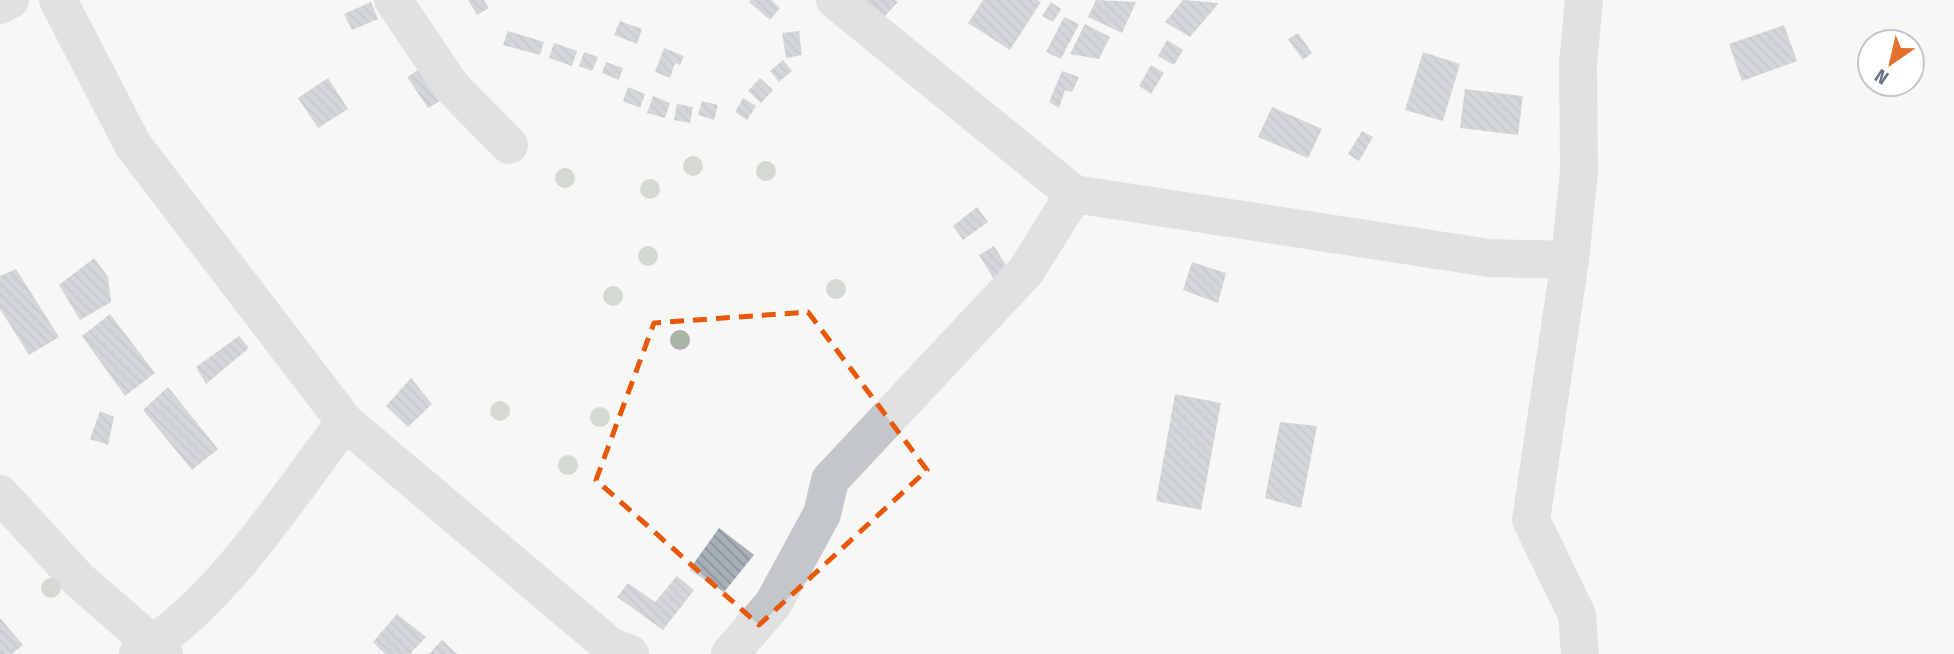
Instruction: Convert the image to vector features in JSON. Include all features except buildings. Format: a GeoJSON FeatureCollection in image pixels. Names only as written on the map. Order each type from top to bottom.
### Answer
{"type":"FeatureCollection","features":[{"type":"Feature","properties":{"kind":"street"},"geometry":{"type":"LineString","coordinates":[[0,5],[9,0]]}},
{"type":"Feature","properties":{"kind":"street"},"geometry":{"type":"LineString","coordinates":[[58,0],[133,145],[345,422],[610,646],[630,654]]}},
{"type":"Feature","properties":{"kind":"street"},"geometry":{"type":"LineString","coordinates":[[393,0],[451,86],[509,145]]}},
{"type":"Feature","properties":{"kind":"street"},"geometry":{"type":"LineString","coordinates":[[835,0],[1074,194],[1489,258],[1570,260]]}},
{"type":"Feature","properties":{"kind":"street"},"geometry":{"type":"LineString","coordinates":[[1580,654],[1577,615],[1531,520],[1570,260],[1579,171],[1578,64],[1584,0]]}},
{"type":"Feature","properties":{"kind":"street"},"geometry":{"type":"LineString","coordinates":[[730,654],[773,604],[822,514],[830,480],[1026,271],[1074,194]]}},
{"type":"Feature","properties":{"kind":"street"},"geometry":{"type":"LineString","coordinates":[[0,494],[78,579],[152,651],[218,586],[345,422]]}},
{"type":"Feature","properties":{"kind":"highlighted area"},"geometry":{"type":"Polygon","coordinates":[[[808,312],[927,470],[759,625],[596,480],[654,323],[808,312]]]}}]}
